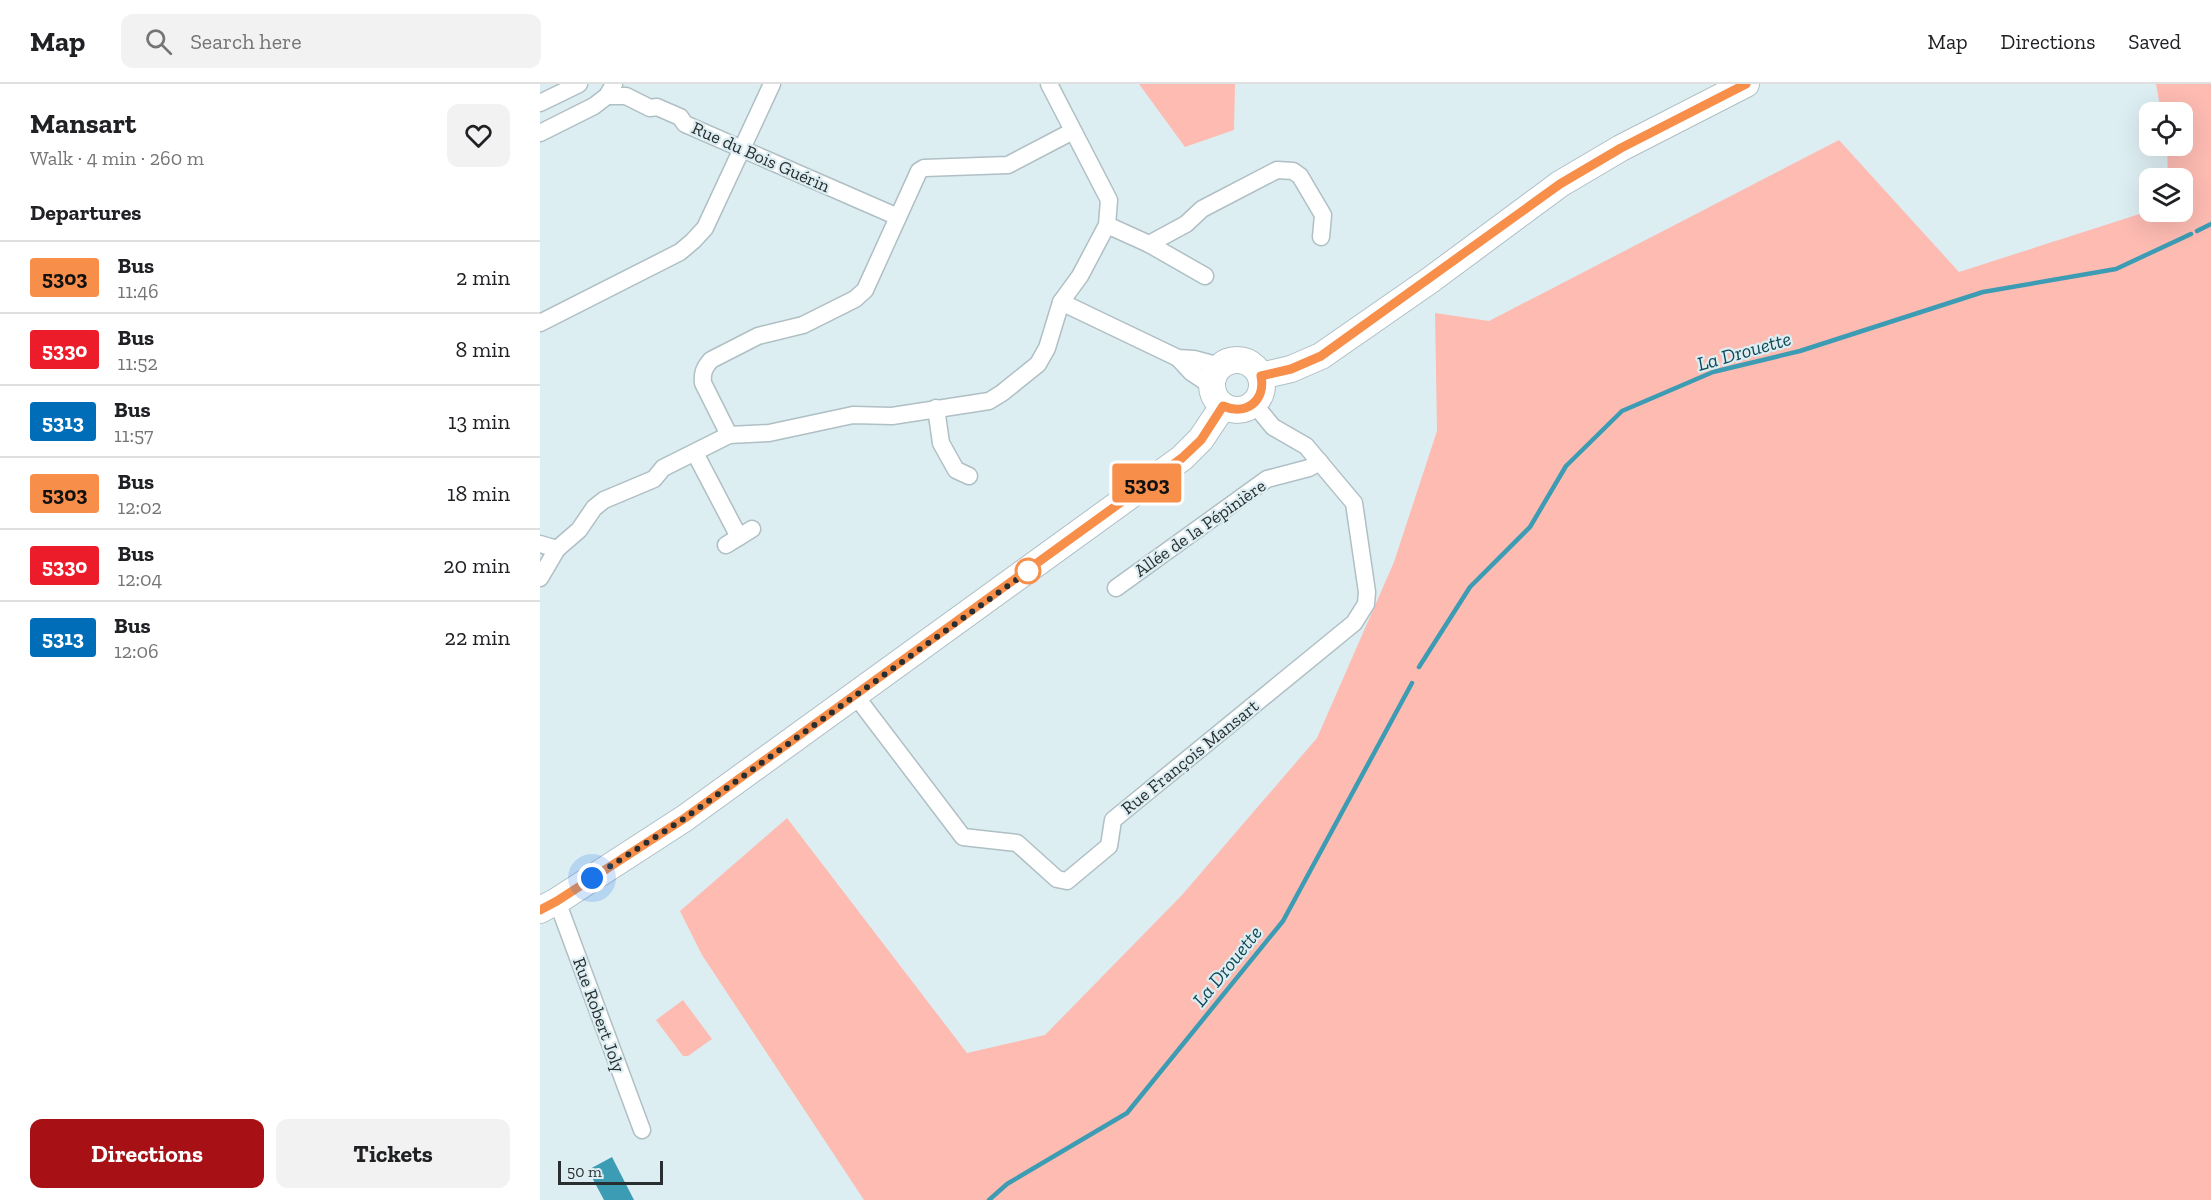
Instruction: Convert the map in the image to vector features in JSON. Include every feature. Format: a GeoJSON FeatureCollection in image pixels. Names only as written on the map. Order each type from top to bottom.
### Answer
{"type":"FeatureCollection","features":[{"type":"Feature","properties":{"kind":"main road"},"geometry":{"type":"LineString","coordinates":[[1261,376],[1298,367],[1321,356],[1560,184],[1621,148],[1746,84]]}},
{"type":"Feature","properties":{"kind":"main road"},"geometry":{"type":"LineString","coordinates":[[549,905],[685,818],[1182,458],[1201,440],[1218,386],[1235,359],[1244,360],[1257,369],[1261,376],[1262,391],[1254,404],[1239,410],[1218,386]]}},
{"type":"Feature","properties":{"kind":"street"},"geometry":{"type":"LineString","coordinates":[[540,103],[579,84]]}},
{"type":"Feature","properties":{"kind":"street"},"geometry":{"type":"LineString","coordinates":[[540,323],[680,252],[693,241],[705,228],[772,84]]}},
{"type":"Feature","properties":{"kind":"street"},"geometry":{"type":"LineString","coordinates":[[540,578],[557,549],[579,530],[594,508],[604,500],[654,479],[663,468],[729,435],[769,433],[852,415],[892,416],[990,401],[1038,364],[1047,348],[1061,302],[1080,276],[1107,225],[1109,200],[1049,84]]}},
{"type":"Feature","properties":{"kind":"street"},"geometry":{"type":"LineString","coordinates":[[540,133],[594,106],[611,90]]}},
{"type":"Feature","properties":{"kind":"street","name":"Rue du Bois Guérin"},"geometry":{"type":"LineString","coordinates":[[611,90],[624,90],[650,108],[657,107],[680,117],[685,124],[898,217]]}},
{"type":"Feature","properties":{"kind":"street"},"geometry":{"type":"LineString","coordinates":[[729,435],[703,383],[702,373],[705,366],[711,360],[758,336],[803,325],[855,299],[865,290],[919,171],[924,168],[1008,165],[1073,131]]}},
{"type":"Feature","properties":{"kind":"street"},"geometry":{"type":"LineString","coordinates":[[1149,244],[1186,224],[1202,209],[1277,170],[1293,171],[1300,176],[1323,215],[1321,237]]}},
{"type":"Feature","properties":{"kind":"street"},"geometry":{"type":"LineString","coordinates":[[1107,225],[1149,244],[1204,276]]}},
{"type":"Feature","properties":{"kind":"street"},"geometry":{"type":"LineString","coordinates":[[1061,302],[1179,358],[1194,359],[1218,386]]}},
{"type":"Feature","properties":{"kind":"street","name":"Rue François Mansart"},"geometry":{"type":"LineString","coordinates":[[855,695],[963,837],[1017,843],[1057,879],[1067,881],[1109,846],[1113,820],[1354,622],[1366,604],[1367,592],[1354,503],[1305,446],[1273,427],[1254,404]]}},
{"type":"Feature","properties":{"kind":"street"},"geometry":{"type":"LineString","coordinates":[[936,408],[941,443],[956,470],[969,476]]}},
{"type":"Feature","properties":{"kind":"street"},"geometry":{"type":"LineString","coordinates":[[695,453],[739,537]]}},
{"type":"Feature","properties":{"kind":"street","name":"Allée de la Pépinière"},"geometry":{"type":"LineString","coordinates":[[1116,588],[1267,479],[1309,468],[1320,462]]}},
{"type":"Feature","properties":{"kind":"street"},"geometry":{"type":"LineString","coordinates":[[540,544],[557,549]]}},
{"type":"Feature","properties":{"kind":"street","name":"Rue Robert Joly"},"geometry":{"type":"LineString","coordinates":[[549,905],[642,1130]]}},
{"type":"Feature","properties":{"kind":"shaded area"},"geometry":{"type":"Polygon","coordinates":[[[1139,84],[1235,84],[1234,130],[1185,147],[1139,84]]]}},
{"type":"Feature","properties":{"kind":"shaded area"},"geometry":{"type":"Polygon","coordinates":[[[2156,84],[2211,84],[2211,1200],[864,1200],[702,955],[680,911],[787,818],[967,1053],[1045,1035],[1182,895],[1317,738],[1394,562],[1437,431],[1435,313],[1489,321],[1839,140],[1959,272],[2139,214],[2139,222],[2193,222],[2193,168],[2168,168],[2167,156],[2193,156],[2193,102],[2159,102],[2156,84]]]}},
{"type":"Feature","properties":{"kind":"shaded area"},"geometry":{"type":"Polygon","coordinates":[[[683,1000],[712,1039],[688,1056],[683,1056],[656,1020],[683,1000]]]}},
{"type":"Feature","properties":{"kind":"water"},"geometry":{"type":"Polygon","coordinates":[[[612,1157],[634,1200],[604,1200],[588,1170],[612,1157]]]}},
{"type":"Feature","properties":{"kind":"waterway","name":"La Drouette"},"geometry":{"type":"LineString","coordinates":[[2197,231],[2211,224]]}},
{"type":"Feature","properties":{"kind":"waterway","name":"La Drouette"},"geometry":{"type":"LineString","coordinates":[[1419,667],[1470,587],[1530,527],[1566,466],[1622,411],[1713,372],[1800,351],[1983,292],[2116,269],[2191,234]]}},
{"type":"Feature","properties":{"kind":"waterway","name":"La Drouette"},"geometry":{"type":"LineString","coordinates":[[989,1200],[1007,1184],[1127,1113],[1283,921],[1412,683]]}},
{"type":"Feature","properties":{"kind":"bus line","name":"5303"},"geometry":{"type":"LineString","coordinates":[[540,910],[685,818],[1182,458],[1201,440],[1223,406],[1231,410],[1239,410],[1254,404],[1262,391],[1261,376],[1291,369],[1321,356],[1560,184],[1621,148],[1746,84]]}},
{"type":"Feature","properties":{"kind":"route"},"geometry":{"type":"LineString","coordinates":[[592,878],[685,818],[1030,570],[1028,571]]}}]}
